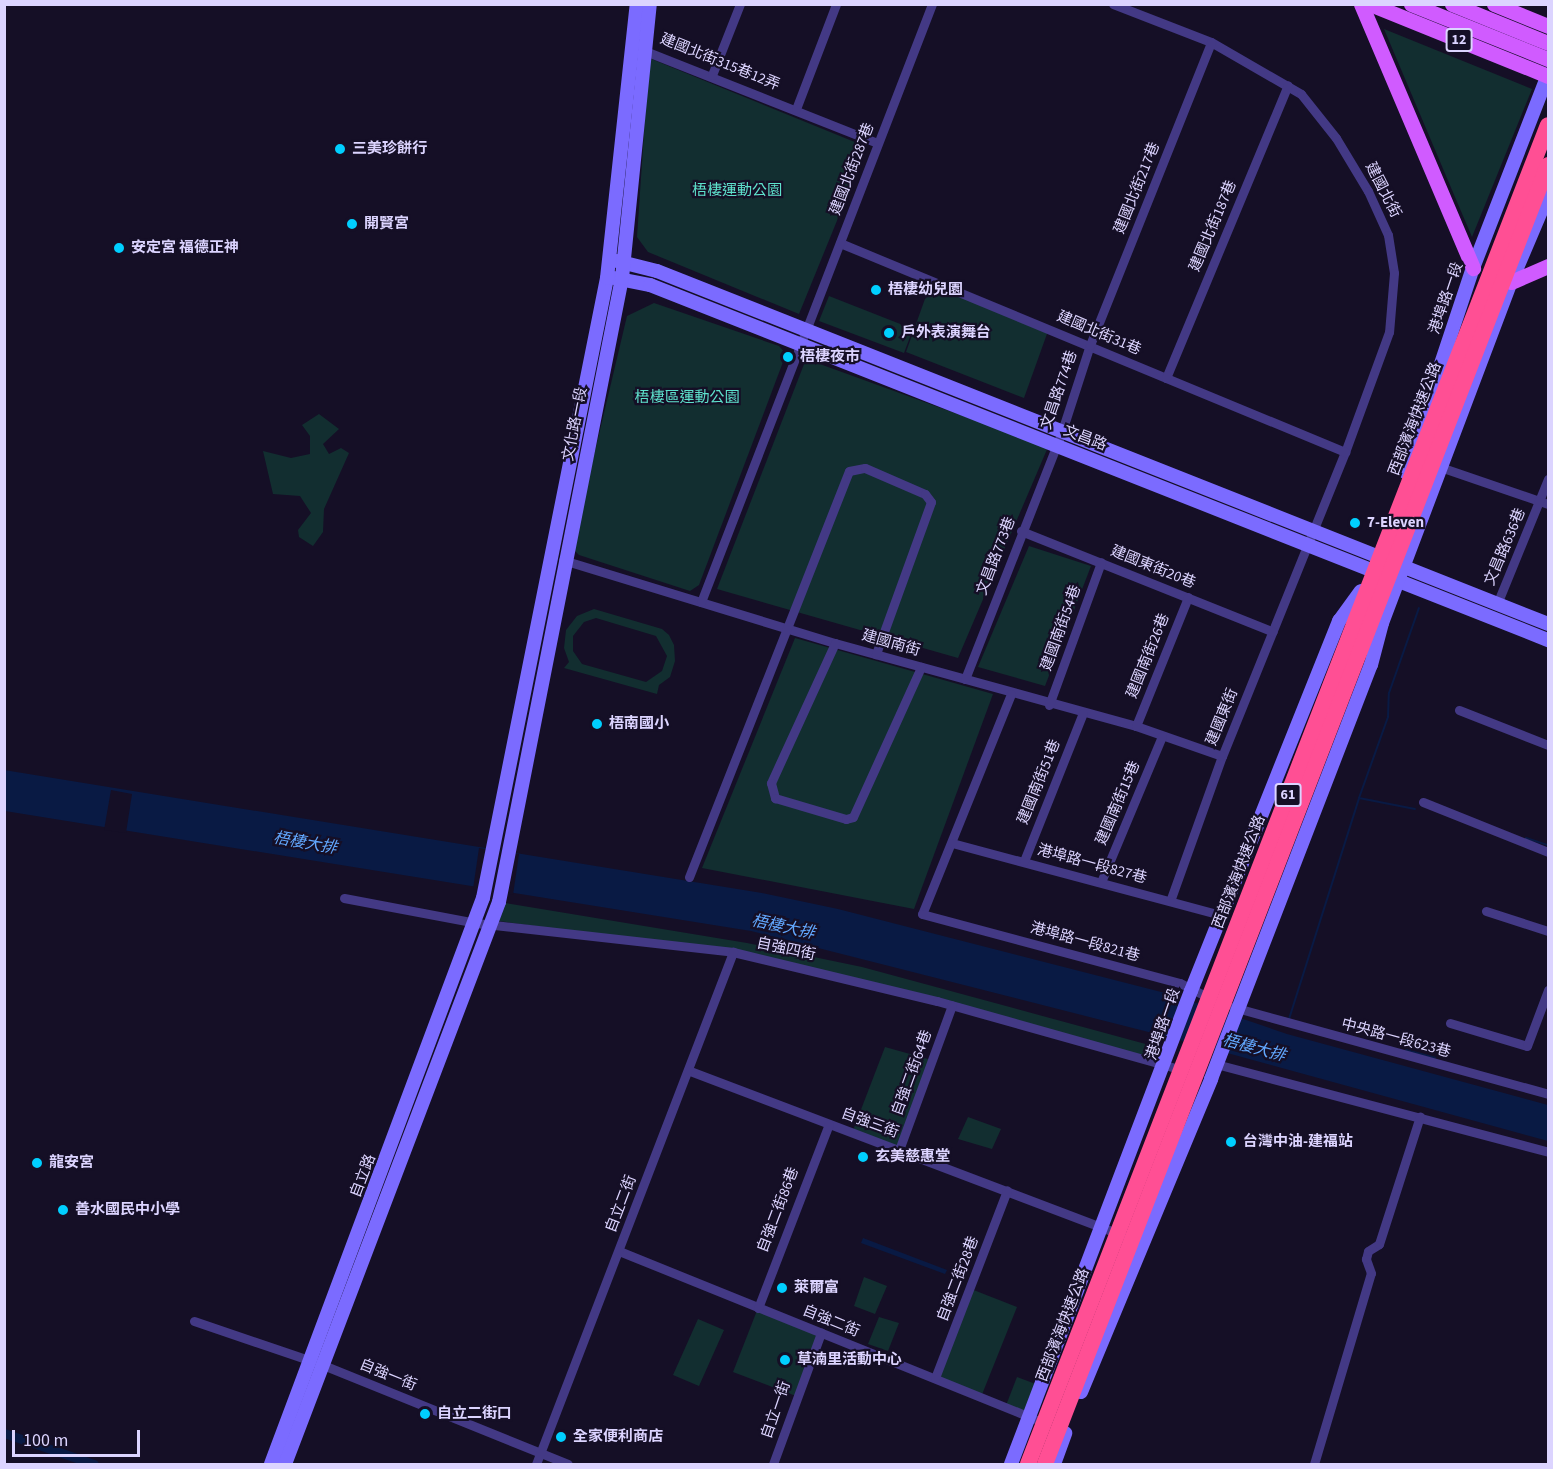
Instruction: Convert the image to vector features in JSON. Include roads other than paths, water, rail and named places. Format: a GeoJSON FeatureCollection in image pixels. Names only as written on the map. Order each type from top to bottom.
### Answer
{"type":"FeatureCollection","features":[{"type":"Feature","properties":{"kind":"highway","name":"西部濱海快速公路"},"geometry":{"type":"LineString","coordinates":[[1134,1216],[1548,125]]}},
{"type":"Feature","properties":{"kind":"highway","name":"西部濱海快速公路"},"geometry":{"type":"LineString","coordinates":[[1037,1462],[1548,165]]}},
{"type":"Feature","properties":{"kind":"highway"},"geometry":{"type":"LineString","coordinates":[[1134,1216],[1150,1125],[1356,601]]}},
{"type":"Feature","properties":{"kind":"highway"},"geometry":{"type":"LineString","coordinates":[[1134,1216],[1165,1175],[1382,623]]}},
{"type":"Feature","properties":{"kind":"main road"},"geometry":{"type":"LineString","coordinates":[[1361,4],[1473,268]]}},
{"type":"Feature","properties":{"kind":"main road","name":"12"},"geometry":{"type":"LineString","coordinates":[[1370,4],[1548,76]]}},
{"type":"Feature","properties":{"kind":"main road","name":"12"},"geometry":{"type":"LineString","coordinates":[[1411,4],[1548,59]]}},
{"type":"Feature","properties":{"kind":"main road","name":"12"},"geometry":{"type":"LineString","coordinates":[[1452,4],[1548,43]]}},
{"type":"Feature","properties":{"kind":"main road"},"geometry":{"type":"LineString","coordinates":[[1494,4],[1548,26]]}},
{"type":"Feature","properties":{"kind":"main road"},"geometry":{"type":"LineString","coordinates":[[1511,282],[1548,266]]}},
{"type":"Feature","properties":{"kind":"street","name":"文化路一段"},"geometry":{"type":"LineString","coordinates":[[559,559],[622,278],[638,49],[637,4]]}},
{"type":"Feature","properties":{"kind":"street","name":"文化路一段"},"geometry":{"type":"LineString","coordinates":[[503,846],[559,559],[607,278],[638,49],[650,4]]}},
{"type":"Feature","properties":{"kind":"street"},"geometry":{"type":"LineString","coordinates":[[712,75],[740,4]]}},
{"type":"Feature","properties":{"kind":"street"},"geometry":{"type":"LineString","coordinates":[[796,108],[836,4]]}},
{"type":"Feature","properties":{"kind":"street","name":"建國北街287巷"},"geometry":{"type":"LineString","coordinates":[[701,602],[932,4]]}},
{"type":"Feature","properties":{"kind":"street","name":"建國北街"},"geometry":{"type":"LineString","coordinates":[[1113,4],[1211,42],[1301,94],[1336,138],[1368,190],[1388,235],[1394,273],[1389,332],[1345,452],[1307,546]]}},
{"type":"Feature","properties":{"kind":"street","name":"建國北街217巷"},"geometry":{"type":"LineString","coordinates":[[1090,345],[1211,42]]}},
{"type":"Feature","properties":{"kind":"street","name":"建國北街315巷12弄"},"geometry":{"type":"LineString","coordinates":[[638,49],[796,108],[877,143]]}},
{"type":"Feature","properties":{"kind":"street","name":"港埠路一段"},"geometry":{"type":"LineString","coordinates":[[1037,1462],[1339,690],[1356,601],[1378,553],[1473,268],[1548,76]]}},
{"type":"Feature","properties":{"kind":"street","name":"建國北街187巷"},"geometry":{"type":"LineString","coordinates":[[1166,378],[1288,85]]}},
{"type":"Feature","properties":{"kind":"street","name":"港埠路一段"},"geometry":{"type":"LineString","coordinates":[[1054,1464],[1141,1242],[1211,1079],[1371,665],[1382,623],[1443,468],[1511,282],[1548,195]]}},
{"type":"Feature","properties":{"kind":"street","name":"建國北街31巷"},"geometry":{"type":"LineString","coordinates":[[840,243],[1345,452]]}},
{"type":"Feature","properties":{"kind":"street","name":"文昌路"},"geometry":{"type":"LineString","coordinates":[[609,260],[657,271],[1313,532],[1378,553],[1403,572],[1548,640]]}},
{"type":"Feature","properties":{"kind":"street","name":"文昌路"},"geometry":{"type":"LineString","coordinates":[[607,278],[622,278],[650,285],[1307,546],[1371,567],[1403,572],[1548,624]]}},
{"type":"Feature","properties":{"kind":"street","name":"文昌路774巷"},"geometry":{"type":"LineString","coordinates":[[1055,444],[1062,431],[1090,345]]}},
{"type":"Feature","properties":{"kind":"street","name":"文昌路773巷"},"geometry":{"type":"LineString","coordinates":[[966,679],[1055,444]]}},
{"type":"Feature","properties":{"kind":"street"},"geometry":{"type":"LineString","coordinates":[[689,877],[849,471],[865,468],[925,494],[932,502],[876,654]]}},
{"type":"Feature","properties":{"kind":"street"},"geometry":{"type":"LineString","coordinates":[[1443,468],[1544,502]]}},
{"type":"Feature","properties":{"kind":"street","name":"文昌路636巷"},"geometry":{"type":"LineString","coordinates":[[1497,604],[1544,502],[1548,479]]}},
{"type":"Feature","properties":{"kind":"street","name":"建國東街20巷"},"geometry":{"type":"LineString","coordinates":[[1021,531],[1273,632]]}},
{"type":"Feature","properties":{"kind":"street","name":"建國東街"},"geometry":{"type":"LineString","coordinates":[[1170,901],[1222,756],[1307,546]]}},
{"type":"Feature","properties":{"kind":"street","name":"建國南街"},"geometry":{"type":"LineString","coordinates":[[559,559],[1049,705],[1136,726],[1222,756]]}},
{"type":"Feature","properties":{"kind":"street","name":"建國南街54巷"},"geometry":{"type":"LineString","coordinates":[[1049,705],[1101,562]]}},
{"type":"Feature","properties":{"kind":"street","name":"建國南街26巷"},"geometry":{"type":"LineString","coordinates":[[1136,726],[1188,597]]}},
{"type":"Feature","properties":{"kind":"street","name":"港埠路一段"},"geometry":{"type":"LineString","coordinates":[[1011,1464],[1166,1065],[1191,991],[1224,916],[1339,621],[1356,601]]}},
{"type":"Feature","properties":{"kind":"street","name":"港埠路一段"},"geometry":{"type":"LineString","coordinates":[[1339,690],[1382,623]]}},
{"type":"Feature","properties":{"kind":"street"},"geometry":{"type":"LineString","coordinates":[[835,643],[771,783],[775,798],[846,819],[853,817],[921,667]]}},
{"type":"Feature","properties":{"kind":"street"},"geometry":{"type":"LineString","coordinates":[[952,843],[1011,694]]}},
{"type":"Feature","properties":{"kind":"street"},"geometry":{"type":"LineString","coordinates":[[1459,710],[1548,745]]}},
{"type":"Feature","properties":{"kind":"street","name":"建國南街51巷"},"geometry":{"type":"LineString","coordinates":[[1024,861],[1083,713]]}},
{"type":"Feature","properties":{"kind":"street","name":"建國南街15巷"},"geometry":{"type":"LineString","coordinates":[[1101,882],[1162,736]]}},
{"type":"Feature","properties":{"kind":"street"},"geometry":{"type":"LineString","coordinates":[[1423,802],[1548,852]]}},
{"type":"Feature","properties":{"kind":"street","name":"港埠路一段827巷"},"geometry":{"type":"LineString","coordinates":[[952,843],[1224,916]]}},
{"type":"Feature","properties":{"kind":"street","name":"港埠路一段821巷"},"geometry":{"type":"LineString","coordinates":[[952,843],[922,914],[1180,983],[1191,991],[1237,1009]]}},
{"type":"Feature","properties":{"kind":"street","name":"自立路"},"geometry":{"type":"LineString","coordinates":[[285,1464],[317,1363],[503,846]]}},
{"type":"Feature","properties":{"kind":"street","name":"自立路"},"geometry":{"type":"LineString","coordinates":[[271,1464],[317,1363],[499,902],[503,846]]}},
{"type":"Feature","properties":{"kind":"street","name":"自強四街"},"geometry":{"type":"LineString","coordinates":[[344,898],[476,923],[490,922],[733,952],[952,1005],[1211,1079]]}},
{"type":"Feature","properties":{"kind":"street"},"geometry":{"type":"LineString","coordinates":[[1486,911],[1548,931]]}},
{"type":"Feature","properties":{"kind":"street","name":"自立二街"},"geometry":{"type":"LineString","coordinates":[[536,1464],[690,1071],[733,952]]}},
{"type":"Feature","properties":{"kind":"street"},"geometry":{"type":"LineString","coordinates":[[1450,1023],[1527,1046],[1548,990]]}},
{"type":"Feature","properties":{"kind":"street","name":"自強二街64巷"},"geometry":{"type":"LineString","coordinates":[[898,1150],[952,1005]]}},
{"type":"Feature","properties":{"kind":"street","name":"中央路一段623巷"},"geometry":{"type":"LineString","coordinates":[[1237,1009],[1548,1094]]}},
{"type":"Feature","properties":{"kind":"street"},"geometry":{"type":"LineString","coordinates":[[1216,1064],[1420,1116],[1548,1152]]}},
{"type":"Feature","properties":{"kind":"street","name":"自強三街"},"geometry":{"type":"LineString","coordinates":[[690,1071],[1141,1242]]}},
{"type":"Feature","properties":{"kind":"street"},"geometry":{"type":"LineString","coordinates":[[1314,1464],[1371,1273],[1366,1259],[1368,1251],[1379,1244],[1420,1116]]}},
{"type":"Feature","properties":{"kind":"street","name":"自強二街86巷"},"geometry":{"type":"LineString","coordinates":[[758,1308],[829,1124]]}},
{"type":"Feature","properties":{"kind":"street","name":"自強二街28巷"},"geometry":{"type":"LineString","coordinates":[[935,1378],[1007,1190]]}},
{"type":"Feature","properties":{"kind":"street","name":"自強二街"},"geometry":{"type":"LineString","coordinates":[[619,1251],[935,1378],[1051,1426],[1065,1434]]}},
{"type":"Feature","properties":{"kind":"street","name":"自強一街"},"geometry":{"type":"LineString","coordinates":[[194,1321],[317,1363],[568,1464]]}},
{"type":"Feature","properties":{"kind":"street","name":"自立一街"},"geometry":{"type":"LineString","coordinates":[[773,1464],[821,1333]]}},
{"type":"Feature","properties":{"kind":"water","name":"梧棲大排"},"geometry":{"type":"Polygon","coordinates":[[[4,770],[762,893],[838,909],[1173,995],[1287,1034],[1548,1105],[1548,1141],[1176,1039],[751,931],[5,811],[4,770]]]}},
{"type":"Feature","properties":{"kind":"water"},"geometry":{"type":"Polygon","coordinates":[[[863,1238],[947,1270],[945,1274],[861,1243],[863,1238]]]}},
{"type":"Feature","properties":{"kind":"waterway"},"geometry":{"type":"LineString","coordinates":[[1289,1019],[1359,798],[1388,717],[1389,693],[1419,608]]}},
{"type":"Feature","properties":{"kind":"waterway"},"geometry":{"type":"LineString","coordinates":[[1359,798],[1415,809]]}},
{"type":"Feature","properties":{"kind":"waterway"},"geometry":{"type":"LineString","coordinates":[[1526,838],[1548,845]]}},
{"type":"Feature","properties":{"kind":"waterway"},"geometry":{"type":"LineString","coordinates":[[1406,1050],[1435,1058]]}},
{"type":"Feature","properties":{"kind":"waterway"},"geometry":{"type":"LineString","coordinates":[[4,1433],[94,1464]]}},
{"type":"Feature","properties":{"kind":"place","name":"三美珍餅行"},"geometry":{"type":"Point","coordinates":[340,149]}},
{"type":"Feature","properties":{"kind":"place","name":"開賢宮"},"geometry":{"type":"Point","coordinates":[352,224]}},
{"type":"Feature","properties":{"kind":"place","name":"安定宮 福德正神"},"geometry":{"type":"Point","coordinates":[119,248]}},
{"type":"Feature","properties":{"kind":"place","name":"梧棲幼兒園"},"geometry":{"type":"Point","coordinates":[876,290]}},
{"type":"Feature","properties":{"kind":"place","name":"戶外表演舞台"},"geometry":{"type":"Point","coordinates":[889,333]}},
{"type":"Feature","properties":{"kind":"place","name":"梧棲夜市"},"geometry":{"type":"Point","coordinates":[788,357]}},
{"type":"Feature","properties":{"kind":"place","name":"7-Eleven"},"geometry":{"type":"Point","coordinates":[1355,523]}},
{"type":"Feature","properties":{"kind":"place","name":"梧南國小"},"geometry":{"type":"Point","coordinates":[597,724]}},
{"type":"Feature","properties":{"kind":"place","name":"台灣中油-建福站"},"geometry":{"type":"Point","coordinates":[1231,1142]}},
{"type":"Feature","properties":{"kind":"place","name":"玄美慈惠堂"},"geometry":{"type":"Point","coordinates":[863,1157]}},
{"type":"Feature","properties":{"kind":"place","name":"龍安宮"},"geometry":{"type":"Point","coordinates":[37,1163]}},
{"type":"Feature","properties":{"kind":"place","name":"善水國民中小學"},"geometry":{"type":"Point","coordinates":[63,1210]}},
{"type":"Feature","properties":{"kind":"place","name":"萊爾富"},"geometry":{"type":"Point","coordinates":[782,1288]}},
{"type":"Feature","properties":{"kind":"place","name":"草湳里活動中心"},"geometry":{"type":"Point","coordinates":[785,1360]}},
{"type":"Feature","properties":{"kind":"place","name":"自立二街口"},"geometry":{"type":"Point","coordinates":[425,1414]}},
{"type":"Feature","properties":{"kind":"place","name":"全家便利商店"},"geometry":{"type":"Point","coordinates":[561,1437]}},
{"type":"Feature","properties":{"kind":"park label","name":"梧棲運動公園"},"geometry":{"type":"Point","coordinates":[737,191]}},
{"type":"Feature","properties":{"kind":"park label","name":"梧棲區運動公園"},"geometry":{"type":"Point","coordinates":[687,398]}}]}
